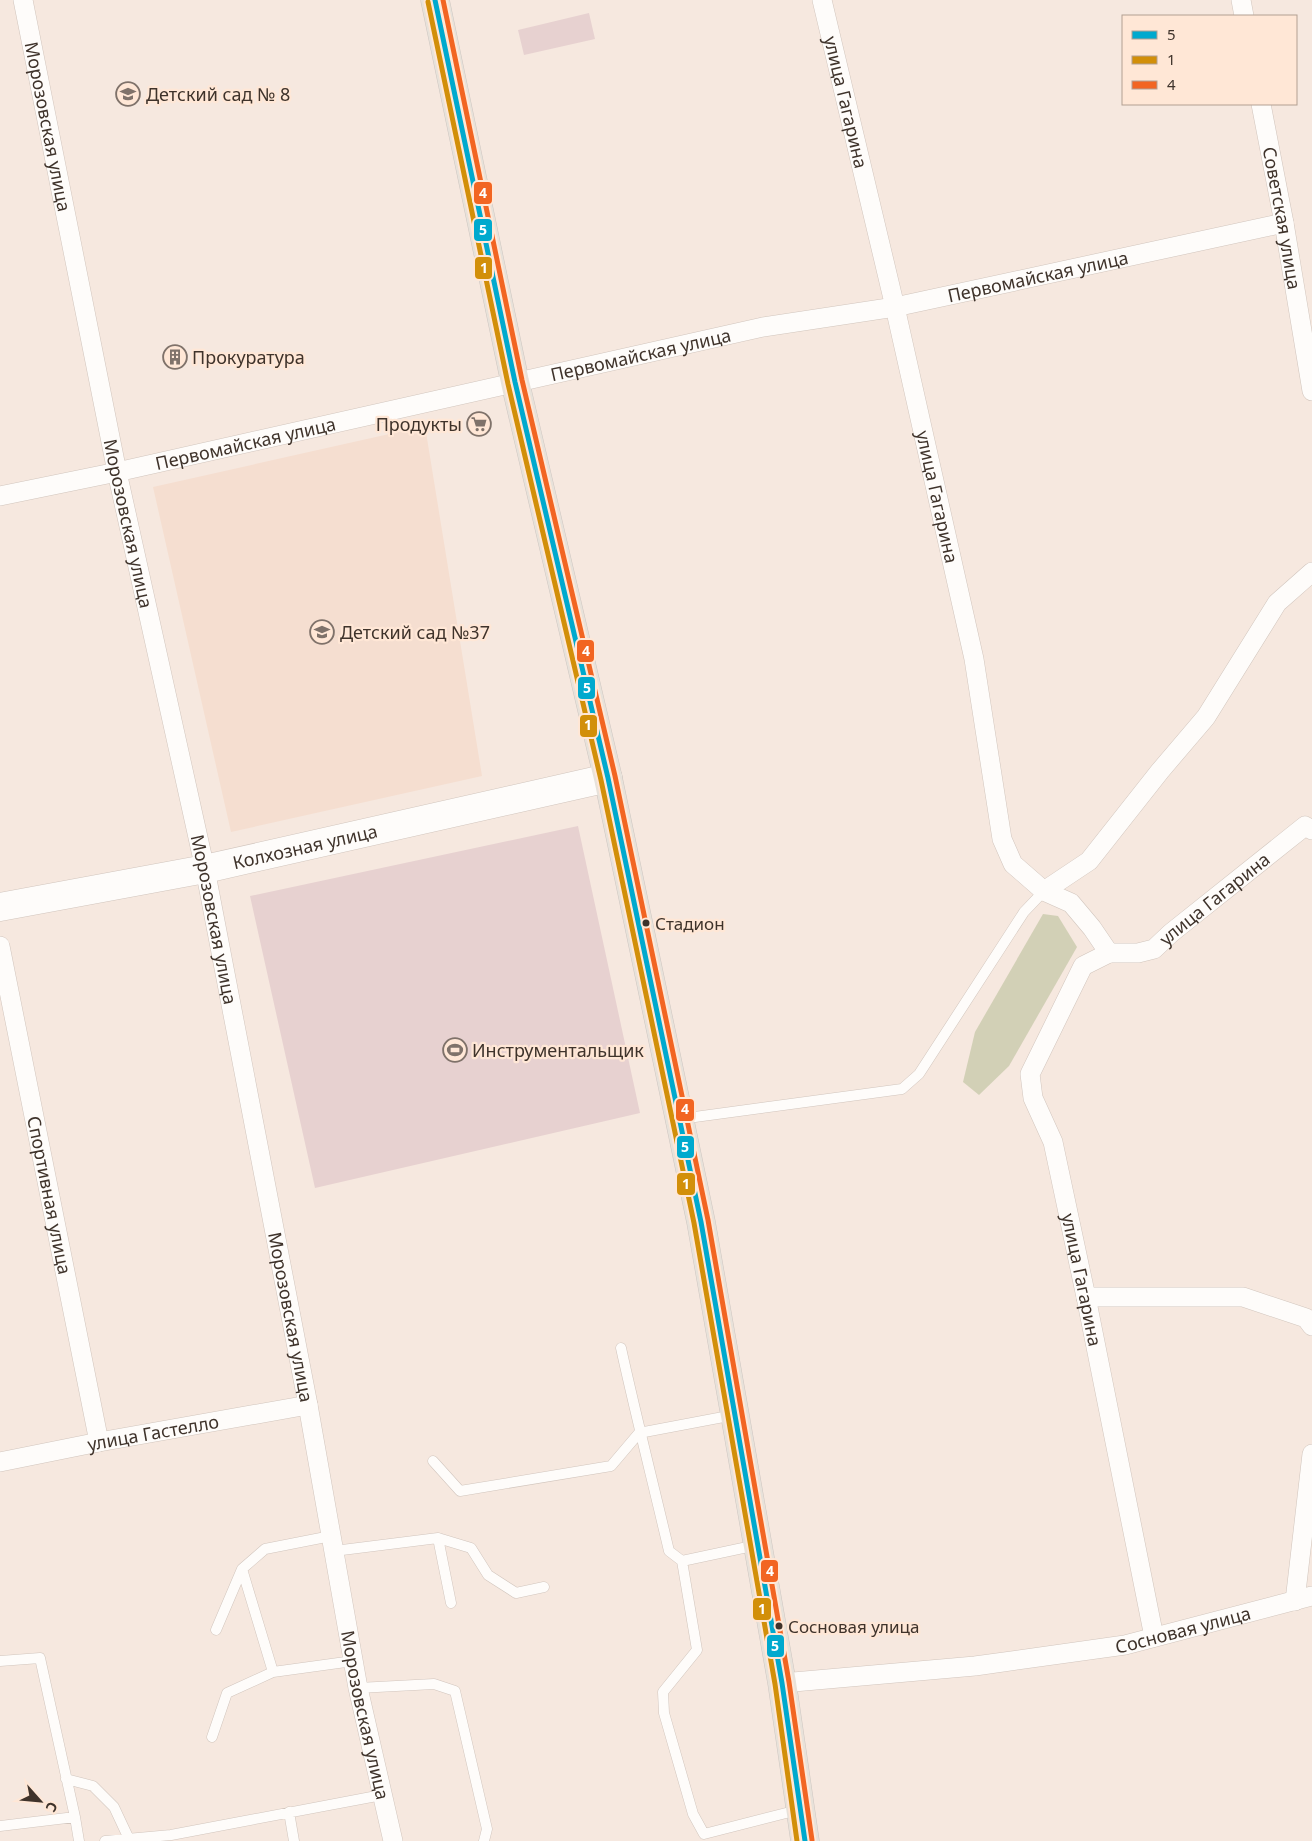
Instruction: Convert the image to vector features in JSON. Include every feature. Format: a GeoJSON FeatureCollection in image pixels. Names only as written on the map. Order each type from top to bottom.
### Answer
{"type":"FeatureCollection","features":[{"type":"Feature","properties":{"kind":"main road"},"geometry":{"type":"LineString","coordinates":[[435,0],[515,382],[608,778],[701,1222],[782,1683],[802,1809],[805,1841]]}},
{"type":"Feature","properties":{"kind":"main road","name":"Колхозная улица"},"geometry":{"type":"LineString","coordinates":[[0,907],[205,870],[608,778]]}},
{"type":"Feature","properties":{"kind":"street","name":"Морозовская улица"},"geometry":{"type":"LineString","coordinates":[[22,0],[117,472],[205,870],[308,1406],[358,1688],[393,1841]]}},
{"type":"Feature","properties":{"kind":"street","name":"улица Гагарина"},"geometry":{"type":"LineString","coordinates":[[822,0],[895,307],[974,659],[1002,839],[1012,864],[1044,891],[1071,903],[1092,928],[1109,953]]}},
{"type":"Feature","properties":{"kind":"street"},"geometry":{"type":"LineString","coordinates":[[1241,0],[1244,15]]}},
{"type":"Feature","properties":{"kind":"street","name":"Советская улица"},"geometry":{"type":"LineString","coordinates":[[1261,105],[1284,223],[1312,392]]}},
{"type":"Feature","properties":{"kind":"street","name":"Первомайская улица"},"geometry":{"type":"LineString","coordinates":[[0,496],[117,472],[763,328],[895,307],[1284,223]]}},
{"type":"Feature","properties":{"kind":"street"},"geometry":{"type":"LineString","coordinates":[[1044,891],[1088,861],[1206,717],[1277,603],[1312,572]]}},
{"type":"Feature","properties":{"kind":"street","name":"улица Гагарина"},"geometry":{"type":"LineString","coordinates":[[1154,1637],[1086,1296],[1053,1142],[1032,1098],[1030,1074],[1083,966],[1109,953],[1138,953],[1154,949],[1171,933],[1305,826],[1312,830]]}},
{"type":"Feature","properties":{"kind":"street","name":"Спортивная улица"},"geometry":{"type":"LineString","coordinates":[[0,946],[99,1442]]}},
{"type":"Feature","properties":{"kind":"street"},"geometry":{"type":"LineString","coordinates":[[1086,1296],[1243,1297],[1306,1318],[1312,1326]]}},
{"type":"Feature","properties":{"kind":"street","name":"улица Гастелло"},"geometry":{"type":"LineString","coordinates":[[0,1462],[99,1442],[308,1406]]}},
{"type":"Feature","properties":{"kind":"street"},"geometry":{"type":"LineString","coordinates":[[1304,1599],[1312,1454]]}},
{"type":"Feature","properties":{"kind":"street","name":"Сосновая улица"},"geometry":{"type":"LineString","coordinates":[[782,1683],[975,1666],[1125,1645],[1304,1599]]}},
{"type":"Feature","properties":{"kind":"lane"},"geometry":{"type":"LineString","coordinates":[[679,1119],[902,1089],[919,1074],[1024,912],[1044,891]]}},
{"type":"Feature","properties":{"kind":"lane"},"geometry":{"type":"LineString","coordinates":[[621,1348],[639,1433],[649,1465],[669,1551],[682,1561],[697,1650],[663,1692],[664,1713],[693,1814],[704,1834],[802,1809]]}},
{"type":"Feature","properties":{"kind":"lane"},"geometry":{"type":"LineString","coordinates":[[433,1461],[460,1491],[611,1466],[639,1433],[735,1415]]}},
{"type":"Feature","properties":{"kind":"lane"},"geometry":{"type":"LineString","coordinates":[[438,1538],[451,1603]]}},
{"type":"Feature","properties":{"kind":"lane"},"geometry":{"type":"LineString","coordinates":[[216,1630],[242,1569],[266,1549],[438,1538],[471,1548],[488,1575],[516,1593],[544,1587]]}},
{"type":"Feature","properties":{"kind":"lane"},"geometry":{"type":"LineString","coordinates":[[682,1561],[758,1545]]}},
{"type":"Feature","properties":{"kind":"lane"},"geometry":{"type":"LineString","coordinates":[[242,1569],[273,1672]]}},
{"type":"Feature","properties":{"kind":"lane"},"geometry":{"type":"LineString","coordinates":[[0,1661],[40,1658],[79,1841]]}},
{"type":"Feature","properties":{"kind":"lane"},"geometry":{"type":"LineString","coordinates":[[212,1737],[227,1693],[273,1672],[353,1661]]}},
{"type":"Feature","properties":{"kind":"lane"},"geometry":{"type":"LineString","coordinates":[[358,1688],[434,1684],[455,1691],[487,1829],[484,1841]]}},
{"type":"Feature","properties":{"kind":"lane"},"geometry":{"type":"LineString","coordinates":[[66,1779],[93,1786],[114,1807],[129,1839]]}},
{"type":"Feature","properties":{"kind":"lane"},"geometry":{"type":"LineString","coordinates":[[105,1841],[171,1835],[382,1795]]}},
{"type":"Feature","properties":{"kind":"lane"},"geometry":{"type":"LineString","coordinates":[[289,1812],[294,1841]]}},
{"type":"Feature","properties":{"kind":"lane"},"geometry":{"type":"LineString","coordinates":[[0,1826],[74,1817]]}},
{"type":"Feature","properties":{"kind":"shaded area"},"geometry":{"type":"Polygon","coordinates":[[[589,13],[595,39],[524,55],[518,30],[589,13]]]}},
{"type":"Feature","properties":{"kind":"shaded area","name":"Детский сад №37"},"geometry":{"type":"Polygon","coordinates":[[[425,426],[482,776],[231,832],[153,487],[425,426]]]}},
{"type":"Feature","properties":{"kind":"shaded area","name":"Инструментальщик"},"geometry":{"type":"Polygon","coordinates":[[[578,826],[640,1113],[315,1188],[250,896],[578,826]]]}},
{"type":"Feature","properties":{"kind":"shaded area"},"geometry":{"type":"Polygon","coordinates":[[[1043,914],[1058,916],[1077,947],[1009,1066],[979,1095],[963,1082],[975,1032],[1043,914]]]}},
{"type":"Feature","properties":{"kind":"transit line","name":"5"},"geometry":{"type":"LineString","coordinates":[[435,0],[515,382],[608,778],[701,1222],[782,1683],[805,1841]]}},
{"type":"Feature","properties":{"kind":"transit line","name":"4"},"geometry":{"type":"LineString","coordinates":[[443,0],[522,380],[615,776],[708,1220],[789,1682],[812,1840]]}},
{"type":"Feature","properties":{"kind":"transit line","name":"1"},"geometry":{"type":"LineString","coordinates":[[428,2],[508,384],[601,780],[694,1223],[775,1684],[797,1841]]}},
{"type":"Feature","properties":{"kind":"place","name":"Детский сад № 8"},"geometry":{"type":"Point","coordinates":[128,94]}},
{"type":"Feature","properties":{"kind":"place","name":"Прокуратура"},"geometry":{"type":"Point","coordinates":[175,357]}},
{"type":"Feature","properties":{"kind":"place","name":"Продукты"},"geometry":{"type":"Point","coordinates":[479,424]}},
{"type":"Feature","properties":{"kind":"place","name":"Детский сад №37"},"geometry":{"type":"Point","coordinates":[322,632]}},
{"type":"Feature","properties":{"kind":"place","name":"Стадион"},"geometry":{"type":"Point","coordinates":[646,923]}},
{"type":"Feature","properties":{"kind":"place","name":"Инструментальщик"},"geometry":{"type":"Point","coordinates":[455,1050]}},
{"type":"Feature","properties":{"kind":"place","name":"Сосновая улица"},"geometry":{"type":"Point","coordinates":[779,1626]}}]}
